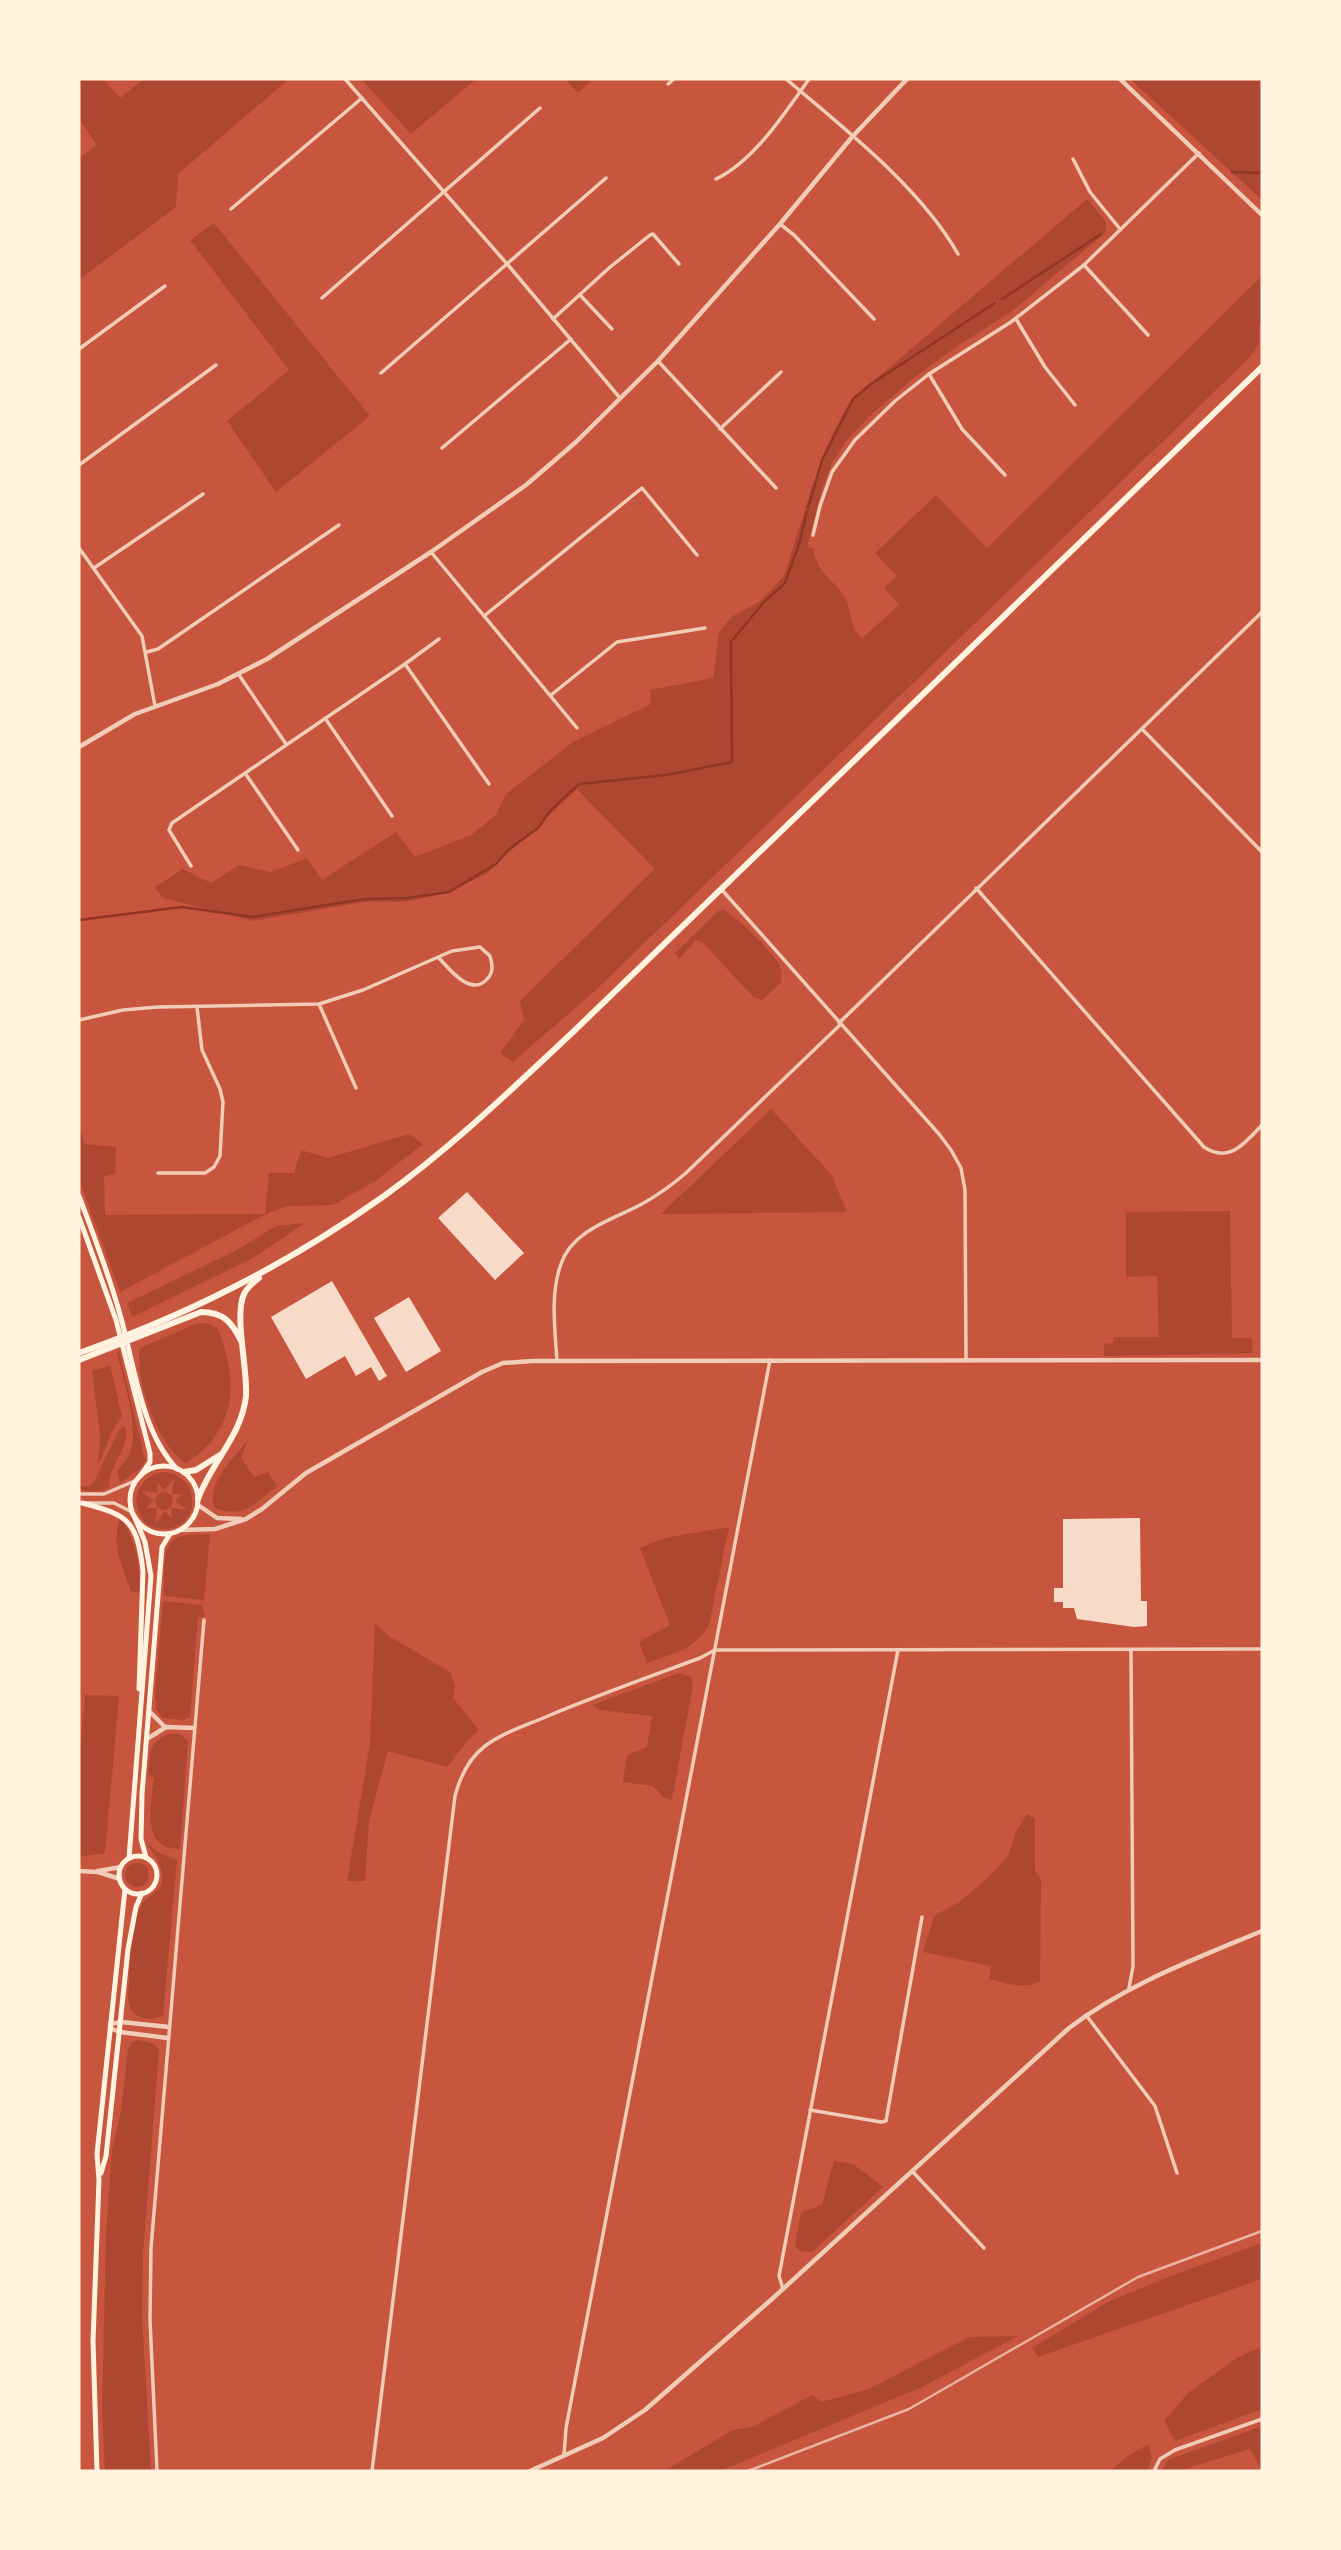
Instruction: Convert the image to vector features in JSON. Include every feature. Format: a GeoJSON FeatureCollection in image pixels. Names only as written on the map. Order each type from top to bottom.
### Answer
{"type":"FeatureCollection","features":[{"type":"Feature","properties":{"kind":"highway"},"geometry":{"type":"LineString","coordinates":[[142,1334],[265,1271],[329,1233],[386,1195],[487,1113],[1262,367]]}},
{"type":"Feature","properties":{"kind":"highway"},"geometry":{"type":"LineString","coordinates":[[198,1502],[221,1454],[237,1429],[246,1396],[242,1343],[243,1295],[265,1271]]}},
{"type":"Feature","properties":{"kind":"highway"},"geometry":{"type":"LineString","coordinates":[[81,1355],[201,1312],[211,1312],[228,1319],[242,1343]]}},
{"type":"Feature","properties":{"kind":"highway"},"geometry":{"type":"LineString","coordinates":[[181,1470],[196,1470],[221,1454]]}},
{"type":"Feature","properties":{"kind":"main road"},"geometry":{"type":"LineString","coordinates":[[79,1196],[110,1280],[150,1425],[161,1449],[194,1484],[198,1502],[192,1520],[181,1530],[170,1534],[150,1532],[133,1515]]}},
{"type":"Feature","properties":{"kind":"main road"},"geometry":{"type":"LineString","coordinates":[[79,1217],[116,1320],[139,1419],[150,1453],[150,1462],[139,1477],[130,1499],[133,1515],[145,1542],[151,1576],[129,1858],[121,1867],[120,1879],[125,1889],[97,2154],[99,2180],[93,2341],[97,2471]]}},
{"type":"Feature","properties":{"kind":"main road"},"geometry":{"type":"LineString","coordinates":[[139,1477],[158,1467],[181,1470]]}},
{"type":"Feature","properties":{"kind":"main road"},"geometry":{"type":"LineString","coordinates":[[80,1503],[124,1517],[136,1537],[143,1571],[138,1664],[140,1706]]}},
{"type":"Feature","properties":{"kind":"main road"},"geometry":{"type":"LineString","coordinates":[[125,1889],[142,1893],[149,1890],[157,1877],[156,1869],[146,1857],[141,1839],[146,1739],[163,1547],[170,1534]]}},
{"type":"Feature","properties":{"kind":"main road"},"geometry":{"type":"LineString","coordinates":[[129,1858],[146,1857]]}},
{"type":"Feature","properties":{"kind":"main road"},"geometry":{"type":"LineString","coordinates":[[99,2180],[106,2156],[128,1949],[136,1908],[142,1893]]}},
{"type":"Feature","properties":{"kind":"street"},"geometry":{"type":"LineString","coordinates":[[345,79],[620,398]]}},
{"type":"Feature","properties":{"kind":"street"},"geometry":{"type":"LineString","coordinates":[[668,84],[674,79]]}},
{"type":"Feature","properties":{"kind":"street"},"geometry":{"type":"LineString","coordinates":[[786,79],[893,174],[936,219],[958,254]]}},
{"type":"Feature","properties":{"kind":"street"},"geometry":{"type":"LineString","coordinates":[[716,179],[745,160],[809,79]]}},
{"type":"Feature","properties":{"kind":"street"},"geometry":{"type":"LineString","coordinates":[[79,747],[117,722],[239,674],[298,640],[526,485],[576,442],[658,360],[780,224],[852,137],[907,79]]}},
{"type":"Feature","properties":{"kind":"street"},"geometry":{"type":"LineString","coordinates":[[1120,79],[1262,215]]}},
{"type":"Feature","properties":{"kind":"street"},"geometry":{"type":"LineString","coordinates":[[232,209],[362,98]]}},
{"type":"Feature","properties":{"kind":"street"},"geometry":{"type":"LineString","coordinates":[[322,298],[540,108]]}},
{"type":"Feature","properties":{"kind":"street"},"geometry":{"type":"LineString","coordinates":[[813,535],[828,483],[842,455],[855,440],[895,401],[929,374],[1017,319],[1084,265],[1199,153]]}},
{"type":"Feature","properties":{"kind":"street"},"geometry":{"type":"LineString","coordinates":[[1073,159],[1090,192],[1120,229]]}},
{"type":"Feature","properties":{"kind":"street"},"geometry":{"type":"LineString","coordinates":[[381,373],[606,178]]}},
{"type":"Feature","properties":{"kind":"street"},"geometry":{"type":"LineString","coordinates":[[780,224],[794,235],[874,319]]}},
{"type":"Feature","properties":{"kind":"street"},"geometry":{"type":"LineString","coordinates":[[553,319],[650,235],[653,234],[679,264]]}},
{"type":"Feature","properties":{"kind":"street"},"geometry":{"type":"LineString","coordinates":[[1084,265],[1148,335]]}},
{"type":"Feature","properties":{"kind":"street"},"geometry":{"type":"LineString","coordinates":[[79,349],[165,286]]}},
{"type":"Feature","properties":{"kind":"street"},"geometry":{"type":"LineString","coordinates":[[580,295],[612,329]]}},
{"type":"Feature","properties":{"kind":"street"},"geometry":{"type":"LineString","coordinates":[[1017,319],[1045,367],[1075,405]]}},
{"type":"Feature","properties":{"kind":"street"},"geometry":{"type":"LineString","coordinates":[[442,448],[571,339]]}},
{"type":"Feature","properties":{"kind":"street"},"geometry":{"type":"LineString","coordinates":[[658,360],[776,488]]}},
{"type":"Feature","properties":{"kind":"street"},"geometry":{"type":"LineString","coordinates":[[79,465],[216,365]]}},
{"type":"Feature","properties":{"kind":"street"},"geometry":{"type":"LineString","coordinates":[[720,429],[781,372]]}},
{"type":"Feature","properties":{"kind":"street"},"geometry":{"type":"LineString","coordinates":[[929,374],[962,429],[1005,475]]}},
{"type":"Feature","properties":{"kind":"street"},"geometry":{"type":"LineString","coordinates":[[484,616],[642,488],[697,555]]}},
{"type":"Feature","properties":{"kind":"street"},"geometry":{"type":"LineString","coordinates":[[94,568],[203,494]]}},
{"type":"Feature","properties":{"kind":"street"},"geometry":{"type":"LineString","coordinates":[[147,652],[158,649],[339,525]]}},
{"type":"Feature","properties":{"kind":"street"},"geometry":{"type":"LineString","coordinates":[[79,548],[132,618],[142,636],[155,706]]}},
{"type":"Feature","properties":{"kind":"street"},"geometry":{"type":"LineString","coordinates":[[431,552],[577,728]]}},
{"type":"Feature","properties":{"kind":"street"},"geometry":{"type":"LineString","coordinates":[[557,1361],[554,1305],[556,1281],[562,1261],[572,1246],[602,1223],[640,1204],[676,1181],[1262,612]]}},
{"type":"Feature","properties":{"kind":"street"},"geometry":{"type":"LineString","coordinates":[[551,695],[617,642],[705,628]]}},
{"type":"Feature","properties":{"kind":"street"},"geometry":{"type":"LineString","coordinates":[[191,866],[171,836],[169,830],[172,823],[439,639]]}},
{"type":"Feature","properties":{"kind":"street"},"geometry":{"type":"LineString","coordinates":[[405,664],[489,784]]}},
{"type":"Feature","properties":{"kind":"street"},"geometry":{"type":"LineString","coordinates":[[239,674],[286,744]]}},
{"type":"Feature","properties":{"kind":"street"},"geometry":{"type":"LineString","coordinates":[[325,719],[392,816]]}},
{"type":"Feature","properties":{"kind":"street"},"geometry":{"type":"LineString","coordinates":[[1143,730],[1262,852]]}},
{"type":"Feature","properties":{"kind":"street"},"geometry":{"type":"LineString","coordinates":[[245,773],[298,850]]}},
{"type":"Feature","properties":{"kind":"street"},"geometry":{"type":"LineString","coordinates":[[976,888],[1204,1147],[1222,1154],[1232,1152],[1262,1125]]}},
{"type":"Feature","properties":{"kind":"street"},"geometry":{"type":"LineString","coordinates":[[720,889],[939,1134],[961,1168],[966,1218],[966,1360]]}},
{"type":"Feature","properties":{"kind":"street"},"geometry":{"type":"LineString","coordinates":[[79,1020],[123,1010],[319,1004],[363,990],[452,951],[480,947],[490,956],[492,972],[487,980],[478,985],[468,984],[439,958]]}},
{"type":"Feature","properties":{"kind":"street"},"geometry":{"type":"LineString","coordinates":[[319,1004],[356,1088]]}},
{"type":"Feature","properties":{"kind":"street"},"geometry":{"type":"LineString","coordinates":[[158,1173],[205,1173],[214,1167],[220,1156],[223,1102],[202,1050],[197,1007]]}},
{"type":"Feature","properties":{"kind":"street"},"geometry":{"type":"LineString","coordinates":[[564,2457],[566,2428],[770,1360]]}},
{"type":"Feature","properties":{"kind":"street"},"geometry":{"type":"LineString","coordinates":[[181,1530],[215,1529],[246,1518],[262,1509],[306,1473],[482,1372],[503,1363],[1262,1360]]}},
{"type":"Feature","properties":{"kind":"street"},"geometry":{"type":"LineString","coordinates":[[79,1494],[104,1494],[139,1477]]}},
{"type":"Feature","properties":{"kind":"street"},"geometry":{"type":"LineString","coordinates":[[198,1502],[217,1518],[246,1518]]}},
{"type":"Feature","properties":{"kind":"street"},"geometry":{"type":"LineString","coordinates":[[80,1503],[114,1503],[133,1515]]}},
{"type":"Feature","properties":{"kind":"street"},"geometry":{"type":"LineString","coordinates":[[157,2471],[150,2320],[151,2248],[204,1620]]}},
{"type":"Feature","properties":{"kind":"street"},"geometry":{"type":"LineString","coordinates":[[372,2471],[450,1829],[460,1778],[470,1761],[483,1748],[501,1735],[591,1698],[701,1658],[715,1650],[1262,1649]]}},
{"type":"Feature","properties":{"kind":"street"},"geometry":{"type":"LineString","coordinates":[[783,2289],[779,2276],[898,1650]]}},
{"type":"Feature","properties":{"kind":"street"},"geometry":{"type":"LineString","coordinates":[[1129,1988],[1133,1966],[1131,1650]]}},
{"type":"Feature","properties":{"kind":"street"},"geometry":{"type":"LineString","coordinates":[[149,1712],[166,1727]]}},
{"type":"Feature","properties":{"kind":"street"},"geometry":{"type":"LineString","coordinates":[[146,1739],[166,1727],[194,1728]]}},
{"type":"Feature","properties":{"kind":"street"},"geometry":{"type":"LineString","coordinates":[[98,1872],[121,1867]]}},
{"type":"Feature","properties":{"kind":"street"},"geometry":{"type":"LineString","coordinates":[[79,1871],[98,1872],[120,1879]]}},
{"type":"Feature","properties":{"kind":"street"},"geometry":{"type":"LineString","coordinates":[[810,2110],[886,2121],[922,1917]]}},
{"type":"Feature","properties":{"kind":"street"},"geometry":{"type":"LineString","coordinates":[[530,2471],[603,2438],[645,2410],[1086,2015],[1129,1988],[1262,1931]]}},
{"type":"Feature","properties":{"kind":"street"},"geometry":{"type":"LineString","coordinates":[[1086,2015],[1155,2106],[1177,2173]]}},
{"type":"Feature","properties":{"kind":"street"},"geometry":{"type":"LineString","coordinates":[[110,2026],[121,2022],[169,2027]]}},
{"type":"Feature","properties":{"kind":"street"},"geometry":{"type":"LineString","coordinates":[[110,2026],[120,2032],[168,2038]]}},
{"type":"Feature","properties":{"kind":"street"},"geometry":{"type":"LineString","coordinates":[[912,2171],[985,2248]]}},
{"type":"Feature","properties":{"kind":"street"},"geometry":{"type":"LineString","coordinates":[[1154,2471],[1160,2459],[1175,2450],[1262,2419]]}},
{"type":"Feature","properties":{"kind":"shaded area"},"geometry":{"type":"Polygon","coordinates":[[[79,79],[103,79],[120,98],[144,79],[289,79],[178,174],[176,207],[79,280],[79,158],[97,145],[79,119],[79,79]]]}},
{"type":"Feature","properties":{"kind":"shaded area"},"geometry":{"type":"Polygon","coordinates":[[[361,79],[476,79],[411,134],[361,79]]]}},
{"type":"Feature","properties":{"kind":"shaded area"},"geometry":{"type":"Polygon","coordinates":[[[565,79],[593,79],[578,93],[565,79]]]}},
{"type":"Feature","properties":{"kind":"shaded area"},"geometry":{"type":"Polygon","coordinates":[[[1130,79],[1262,79],[1262,200],[1130,79]]]}},
{"type":"Feature","properties":{"kind":"shaded area"},"geometry":{"type":"Polygon","coordinates":[[[1087,199],[1106,222],[1106,231],[1011,312],[915,377],[873,413],[848,439],[832,463],[822,489],[807,547],[814,549],[818,565],[843,595],[853,625],[862,638],[899,605],[884,588],[897,576],[875,553],[936,495],[987,548],[1262,276],[1259,343],[1250,357],[597,989],[513,1062],[500,1053],[524,1020],[520,1001],[655,869],[577,789],[486,874],[447,893],[403,902],[364,902],[253,921],[163,898],[155,887],[183,869],[211,883],[239,865],[271,872],[307,858],[322,880],[396,832],[415,857],[471,835],[496,815],[506,794],[573,742],[651,704],[650,690],[713,678],[719,633],[731,617],[759,602],[784,576],[813,484],[845,410],[856,396],[1087,199]]]}},
{"type":"Feature","properties":{"kind":"shaded area"},"geometry":{"type":"Polygon","coordinates":[[[214,223],[370,416],[276,492],[227,421],[289,370],[190,240],[214,223]]]}},
{"type":"Feature","properties":{"kind":"shaded area"},"geometry":{"type":"Polygon","coordinates":[[[724,910],[755,936],[780,966],[781,983],[762,1000],[753,997],[703,943],[696,940],[679,959],[675,953],[718,911],[724,910]]]}},
{"type":"Feature","properties":{"kind":"shaded area"},"geometry":{"type":"Polygon","coordinates":[[[771,1109],[831,1174],[847,1212],[661,1214],[771,1109]]]}},
{"type":"Feature","properties":{"kind":"shaded area"},"geometry":{"type":"Polygon","coordinates":[[[79,1126],[85,1144],[116,1147],[115,1174],[104,1176],[105,1215],[265,1214],[269,1173],[294,1173],[301,1150],[328,1158],[409,1134],[423,1144],[374,1182],[333,1205],[287,1206],[266,1214],[120,1292],[79,1179],[79,1126]]]}},
{"type":"Feature","properties":{"kind":"shaded area"},"geometry":{"type":"Polygon","coordinates":[[[1230,1211],[1232,1338],[1252,1338],[1253,1353],[1104,1356],[1104,1343],[1112,1344],[1114,1337],[1159,1337],[1157,1276],[1126,1277],[1126,1212],[1230,1211]]]}},
{"type":"Feature","properties":{"kind":"shaded area"},"geometry":{"type":"Polygon","coordinates":[[[305,1223],[253,1258],[132,1317],[127,1303],[237,1250],[276,1226],[305,1223]]]}},
{"type":"Feature","properties":{"kind":"shaded area"},"geometry":{"type":"Polygon","coordinates":[[[206,1323],[218,1329],[225,1349],[231,1386],[229,1404],[215,1436],[186,1463],[166,1443],[150,1411],[141,1377],[140,1348],[196,1324],[206,1323]]]}},
{"type":"Feature","properties":{"kind":"shaded area"},"geometry":{"type":"Polygon","coordinates":[[[119,1351],[145,1460],[142,1467],[120,1483],[117,1472],[130,1453],[133,1430],[130,1403],[117,1353],[119,1351]]]}},
{"type":"Feature","properties":{"kind":"shaded area"},"geometry":{"type":"Polygon","coordinates":[[[110,1365],[122,1417],[114,1428],[98,1464],[100,1434],[92,1371],[110,1365]]]}},
{"type":"Feature","properties":{"kind":"shaded area"},"geometry":{"type":"Polygon","coordinates":[[[124,1426],[126,1440],[113,1469],[109,1487],[95,1492],[80,1489],[79,1486],[88,1487],[94,1482],[119,1430],[124,1426]]]}},
{"type":"Feature","properties":{"kind":"shaded area"},"geometry":{"type":"Polygon","coordinates":[[[248,1440],[241,1458],[254,1477],[268,1472],[277,1486],[256,1503],[242,1510],[234,1512],[215,1508],[213,1499],[217,1481],[248,1440]]]}},
{"type":"Feature","properties":{"kind":"shaded area"},"geometry":{"type":"Polygon","coordinates":[[[162,1472],[175,1475],[190,1489],[191,1509],[187,1519],[179,1525],[167,1529],[155,1528],[140,1514],[137,1494],[150,1477],[162,1472]],[[174,1478],[165,1490],[157,1483],[158,1493],[141,1491],[154,1501],[146,1508],[157,1508],[155,1524],[165,1511],[172,1519],[171,1508],[187,1510],[175,1501],[182,1494],[172,1494],[174,1478]]]}},
{"type":"Feature","properties":{"kind":"shaded area"},"geometry":{"type":"Polygon","coordinates":[[[164,1492],[170,1495],[173,1501],[170,1507],[164,1510],[158,1507],[155,1501],[158,1495],[164,1492]]]}},
{"type":"Feature","properties":{"kind":"shaded area"},"geometry":{"type":"Polygon","coordinates":[[[120,1517],[136,1553],[139,1593],[131,1591],[119,1555],[117,1536],[120,1517]]]}},
{"type":"Feature","properties":{"kind":"shaded area"},"geometry":{"type":"Polygon","coordinates":[[[729,1527],[709,1625],[690,1645],[647,1663],[639,1642],[670,1625],[640,1548],[664,1538],[729,1527]]]}},
{"type":"Feature","properties":{"kind":"shaded area"},"geometry":{"type":"Polygon","coordinates":[[[210,1534],[204,1600],[164,1596],[165,1561],[169,1545],[181,1536],[210,1534]]]}},
{"type":"Feature","properties":{"kind":"shaded area"},"geometry":{"type":"Polygon","coordinates":[[[163,1601],[202,1605],[205,1617],[198,1617],[190,1717],[183,1720],[162,1718],[156,1709],[163,1601]]]}},
{"type":"Feature","properties":{"kind":"shaded area"},"geometry":{"type":"Polygon","coordinates":[[[375,1623],[389,1636],[450,1672],[455,1686],[453,1698],[479,1730],[447,1767],[388,1751],[369,1820],[365,1881],[347,1881],[370,1743],[375,1623]]]}},
{"type":"Feature","properties":{"kind":"shaded area"},"geometry":{"type":"Polygon","coordinates":[[[679,1673],[691,1677],[693,1685],[672,1800],[663,1797],[653,1786],[623,1782],[627,1755],[647,1747],[652,1716],[599,1710],[592,1705],[679,1673]]]}},
{"type":"Feature","properties":{"kind":"shaded area"},"geometry":{"type":"Polygon","coordinates":[[[85,1695],[119,1696],[105,1853],[79,1857],[79,1759],[85,1695]]]}},
{"type":"Feature","properties":{"kind":"shaded area"},"geometry":{"type":"Polygon","coordinates":[[[168,1734],[180,1734],[188,1741],[180,1849],[166,1847],[157,1841],[151,1825],[154,1778],[148,1774],[150,1755],[157,1741],[168,1734]]]}},
{"type":"Feature","properties":{"kind":"shaded area"},"geometry":{"type":"Polygon","coordinates":[[[1027,1814],[1035,1819],[1035,1870],[1041,1880],[1040,1981],[1015,1985],[989,1979],[991,1966],[923,1952],[934,1916],[959,1902],[988,1878],[1008,1856],[1016,1832],[1027,1814]]]}},
{"type":"Feature","properties":{"kind":"shaded area"},"geometry":{"type":"Polygon","coordinates":[[[148,1844],[157,1852],[177,1860],[163,2016],[151,2019],[136,2015],[128,2000],[136,1918],[143,1903],[159,1888],[162,1879],[160,1865],[148,1844]]]}},
{"type":"Feature","properties":{"kind":"shaded area"},"geometry":{"type":"Polygon","coordinates":[[[137,1863],[146,1866],[149,1875],[146,1884],[137,1887],[128,1884],[125,1875],[128,1866],[137,1863]]]}},
{"type":"Feature","properties":{"kind":"shaded area"},"geometry":{"type":"Polygon","coordinates":[[[138,2040],[154,2044],[159,2050],[143,2254],[142,2317],[151,2471],[105,2471],[102,2411],[106,2233],[112,2150],[121,2111],[128,2050],[132,2042],[138,2040]]]}},
{"type":"Feature","properties":{"kind":"shaded area"},"geometry":{"type":"Polygon","coordinates":[[[834,2161],[853,2164],[883,2187],[812,2252],[799,2251],[795,2246],[801,2212],[822,2205],[834,2161]]]}},
{"type":"Feature","properties":{"kind":"shaded area"},"geometry":{"type":"Polygon","coordinates":[[[1262,2243],[1262,2279],[1038,2357],[1032,2348],[1108,2302],[1262,2243]]]}},
{"type":"Feature","properties":{"kind":"shaded area"},"geometry":{"type":"Polygon","coordinates":[[[1018,2336],[922,2387],[720,2471],[664,2471],[733,2430],[752,2427],[812,2395],[821,2402],[869,2389],[969,2337],[1018,2336]]]}},
{"type":"Feature","properties":{"kind":"shaded area"},"geometry":{"type":"Polygon","coordinates":[[[1262,2346],[1262,2409],[1175,2441],[1164,2421],[1188,2393],[1237,2358],[1262,2346]]]}},
{"type":"Feature","properties":{"kind":"shaded area"},"geometry":{"type":"Polygon","coordinates":[[[1262,2426],[1262,2471],[1250,2449],[1178,2471],[1162,2471],[1168,2460],[1262,2426]]]}},
{"type":"Feature","properties":{"kind":"shaded area"},"geometry":{"type":"Polygon","coordinates":[[[1148,2444],[1152,2458],[1147,2471],[1110,2471],[1125,2458],[1148,2444]]]}},
{"type":"Feature","properties":{"kind":"building"},"geometry":{"type":"Polygon","coordinates":[[[467,1192],[524,1253],[495,1280],[438,1218],[467,1192]]]}},
{"type":"Feature","properties":{"kind":"building"},"geometry":{"type":"Polygon","coordinates":[[[332,1281],[387,1376],[379,1381],[371,1367],[356,1376],[345,1356],[306,1379],[271,1317],[332,1281]]]}},
{"type":"Feature","properties":{"kind":"building"},"geometry":{"type":"Polygon","coordinates":[[[409,1297],[441,1351],[406,1372],[374,1318],[409,1297]]]}},
{"type":"Feature","properties":{"kind":"building"},"geometry":{"type":"Polygon","coordinates":[[[1140,1518],[1141,1601],[1147,1601],[1147,1626],[1134,1627],[1077,1619],[1074,1608],[1063,1608],[1063,1602],[1054,1602],[1054,1588],[1063,1588],[1063,1519],[1140,1518]]]}},
{"type":"Feature","properties":{"kind":"waterway"},"geometry":{"type":"LineString","coordinates":[[1232,172],[1262,173]]}},
{"type":"Feature","properties":{"kind":"waterway"},"geometry":{"type":"LineString","coordinates":[[1002,299],[1101,234]]}},
{"type":"Feature","properties":{"kind":"waterway"},"geometry":{"type":"LineString","coordinates":[[808,508],[822,460],[853,399],[871,384],[995,303]]}},
{"type":"Feature","properties":{"kind":"waterway"},"geometry":{"type":"LineString","coordinates":[[79,920],[182,907],[253,917],[364,899],[407,898],[449,892],[496,864],[508,850],[538,828],[550,811],[579,784],[666,775],[732,762],[731,642],[763,603],[785,583],[807,512]]}},
{"type":"Feature","properties":{"kind":"railway"},"geometry":{"type":"LineString","coordinates":[[748,2471],[909,2409],[1138,2277],[1262,2231]]}}]}
